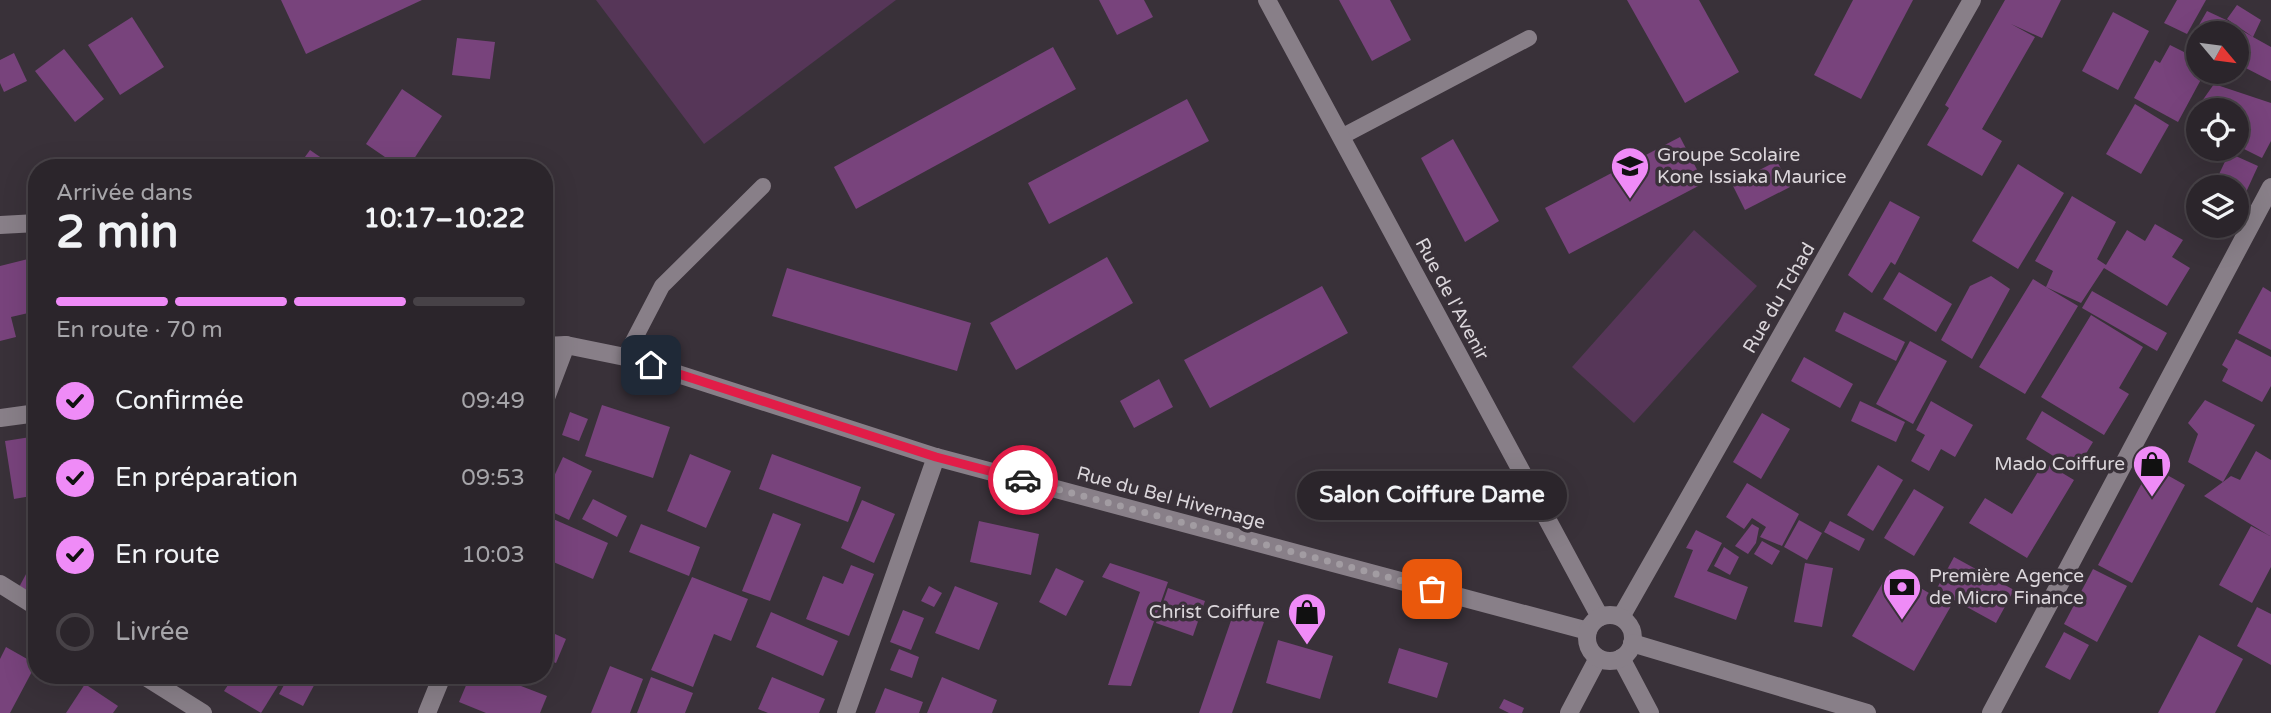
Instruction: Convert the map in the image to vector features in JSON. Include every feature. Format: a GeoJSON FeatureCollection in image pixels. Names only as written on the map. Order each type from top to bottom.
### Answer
{"type":"FeatureCollection","features":[{"type":"Feature","properties":{"kind":"street","name":"Rue de l'Avenir"},"geometry":{"type":"LineString","coordinates":[[1267,0],[1600,617]]}},
{"type":"Feature","properties":{"kind":"street","name":"Rue du Tchad"},"geometry":{"type":"LineString","coordinates":[[1621,617],[1972,0]]}},
{"type":"Feature","properties":{"kind":"street"},"geometry":{"type":"LineString","coordinates":[[1991,713],[2271,187]]}},
{"type":"Feature","properties":{"kind":"street"},"geometry":{"type":"LineString","coordinates":[[0,225],[28,223]]}},
{"type":"Feature","properties":{"kind":"street"},"geometry":{"type":"LineString","coordinates":[[553,379],[566,345]]}},
{"type":"Feature","properties":{"kind":"street","name":"Rue du Bel Hivernage"},"geometry":{"type":"LineString","coordinates":[[553,346],[566,345],[625,357],[936,457],[1588,631]]}},
{"type":"Feature","properties":{"kind":"street"},"geometry":{"type":"LineString","coordinates":[[0,418],[28,414]]}},
{"type":"Feature","properties":{"kind":"street"},"geometry":{"type":"LineString","coordinates":[[846,713],[936,457]]}},
{"type":"Feature","properties":{"kind":"street"},"geometry":{"type":"LineString","coordinates":[[0,584],[28,601]]}},
{"type":"Feature","properties":{"kind":"street"},"geometry":{"type":"LineString","coordinates":[[1611,614],[1621,617],[1629,624],[1633,633],[1632,643],[1621,658],[1610,661],[1598,658],[1587,641],[1592,622],[1611,614]]}},
{"type":"Feature","properties":{"kind":"street"},"geometry":{"type":"LineString","coordinates":[[1632,643],[1867,713]]}},
{"type":"Feature","properties":{"kind":"street"},"geometry":{"type":"LineString","coordinates":[[1569,713],[1598,658]]}},
{"type":"Feature","properties":{"kind":"street"},"geometry":{"type":"LineString","coordinates":[[1621,658],[1650,713]]}},
{"type":"Feature","properties":{"kind":"street"},"geometry":{"type":"LineString","coordinates":[[157,684],[203,713]]}},
{"type":"Feature","properties":{"kind":"street"},"geometry":{"type":"LineString","coordinates":[[428,713],[439,684]]}},
{"type":"Feature","properties":{"kind":"lane"},"geometry":{"type":"LineString","coordinates":[[1341,137],[1529,38]]}},
{"type":"Feature","properties":{"kind":"lane"},"geometry":{"type":"LineString","coordinates":[[625,357],[662,286],[763,186]]}},
{"type":"Feature","properties":{"kind":"shaded area"},"geometry":{"type":"Polygon","coordinates":[[[596,0],[896,0],[704,144],[596,0]]]}},
{"type":"Feature","properties":{"kind":"shaded area"},"geometry":{"type":"Polygon","coordinates":[[[1694,230],[1757,286],[1634,423],[1572,367],[1694,230]]]}},
{"type":"Feature","properties":{"kind":"building"},"geometry":{"type":"Polygon","coordinates":[[[281,0],[422,0],[306,54],[281,0]]]}},
{"type":"Feature","properties":{"kind":"building"},"geometry":{"type":"Polygon","coordinates":[[[1099,0],[1144,0],[1153,17],[1117,35],[1099,0]]]}},
{"type":"Feature","properties":{"kind":"building"},"geometry":{"type":"Polygon","coordinates":[[[1339,0],[1390,0],[1411,40],[1372,61],[1339,0]]]}},
{"type":"Feature","properties":{"kind":"building"},"geometry":{"type":"Polygon","coordinates":[[[1627,0],[1699,0],[1739,72],[1685,103],[1627,0]]]}},
{"type":"Feature","properties":{"kind":"building"},"geometry":{"type":"Polygon","coordinates":[[[1853,0],[1913,0],[1861,99],[1814,75],[1853,0]]]}},
{"type":"Feature","properties":{"kind":"building"},"geometry":{"type":"Polygon","coordinates":[[[2005,0],[2061,0],[2042,38],[2011,24],[2035,37],[1982,129],[2002,141],[1982,176],[1927,145],[1949,108],[1945,105],[2005,0]]]}},
{"type":"Feature","properties":{"kind":"building"},"geometry":{"type":"Polygon","coordinates":[[[2177,0],[2206,0],[2194,21],[2186,21],[2186,34],[2164,23],[2177,0]]]}},
{"type":"Feature","properties":{"kind":"building"},"geometry":{"type":"Polygon","coordinates":[[[2237,5],[2261,20],[2253,37],[2249,34],[2249,21],[2227,19],[2237,5]]]}},
{"type":"Feature","properties":{"kind":"building"},"geometry":{"type":"Polygon","coordinates":[[[2207,11],[2228,21],[2201,21],[2207,11]]]}},
{"type":"Feature","properties":{"kind":"building"},"geometry":{"type":"Polygon","coordinates":[[[2113,12],[2149,31],[2118,90],[2082,71],[2113,12]]]}},
{"type":"Feature","properties":{"kind":"building"},"geometry":{"type":"Polygon","coordinates":[[[132,17],[164,67],[120,95],[88,45],[132,17]]]}},
{"type":"Feature","properties":{"kind":"building"},"geometry":{"type":"Polygon","coordinates":[[[2249,35],[2271,47],[2271,81],[2249,70],[2249,35]]]}},
{"type":"Feature","properties":{"kind":"building"},"geometry":{"type":"Polygon","coordinates":[[[457,38],[495,42],[490,79],[452,75],[457,38]]]}},
{"type":"Feature","properties":{"kind":"building"},"geometry":{"type":"Polygon","coordinates":[[[2170,45],[2186,53],[2186,84],[2199,84],[2191,98],[2186,98],[2186,107],[2178,122],[2134,98],[2155,60],[2160,63],[2170,45]]]}},
{"type":"Feature","properties":{"kind":"building"},"geometry":{"type":"Polygon","coordinates":[[[1053,47],[1076,89],[856,209],[834,167],[1053,47]]]}},
{"type":"Feature","properties":{"kind":"building"},"geometry":{"type":"Polygon","coordinates":[[[64,49],[104,99],[75,122],[35,71],[64,49]]]}},
{"type":"Feature","properties":{"kind":"building"},"geometry":{"type":"Polygon","coordinates":[[[14,53],[27,81],[4,92],[0,83],[0,60],[14,53]]]}},
{"type":"Feature","properties":{"kind":"building"},"geometry":{"type":"Polygon","coordinates":[[[2214,84],[2271,103],[2271,141],[2262,158],[2249,152],[2249,98],[2204,98],[2214,84]]]}},
{"type":"Feature","properties":{"kind":"building"},"geometry":{"type":"Polygon","coordinates":[[[402,89],[442,116],[414,159],[388,159],[366,144],[402,89]]]}},
{"type":"Feature","properties":{"kind":"building"},"geometry":{"type":"Polygon","coordinates":[[[1187,99],[1209,141],[1049,224],[1028,183],[1187,99]]]}},
{"type":"Feature","properties":{"kind":"building"},"geometry":{"type":"Polygon","coordinates":[[[2135,104],[2169,125],[2141,174],[2106,154],[2135,104]]]}},
{"type":"Feature","properties":{"kind":"building"},"geometry":{"type":"Polygon","coordinates":[[[1680,137],[1704,183],[1569,254],[1545,208],[1680,137]]]}},
{"type":"Feature","properties":{"kind":"building"},"geometry":{"type":"Polygon","coordinates":[[[1453,139],[1499,221],[1465,242],[1421,158],[1453,139]]]}},
{"type":"Feature","properties":{"kind":"building"},"geometry":{"type":"Polygon","coordinates":[[[310,150],[323,159],[304,159],[310,150]]]}},
{"type":"Feature","properties":{"kind":"building"},"geometry":{"type":"Polygon","coordinates":[[[1777,161],[1790,187],[1745,210],[1732,184],[1777,161]]]}},
{"type":"Feature","properties":{"kind":"building"},"geometry":{"type":"Polygon","coordinates":[[[2225,161],[2247,161],[2258,166],[2249,186],[2249,175],[2219,175],[2225,161]]]}},
{"type":"Feature","properties":{"kind":"building"},"geometry":{"type":"Polygon","coordinates":[[[2018,164],[2064,193],[2018,269],[1972,241],[2018,164]]]}},
{"type":"Feature","properties":{"kind":"building"},"geometry":{"type":"Polygon","coordinates":[[[2072,196],[2116,222],[2097,259],[2106,265],[2127,230],[2145,241],[2155,224],[2183,240],[2172,257],[2190,268],[2167,306],[2104,268],[2081,303],[2046,287],[2053,271],[2035,261],[2072,196]]]}},
{"type":"Feature","properties":{"kind":"building"},"geometry":{"type":"Polygon","coordinates":[[[1890,201],[1920,217],[1895,265],[1891,262],[1872,293],[1848,275],[1890,201]]]}},
{"type":"Feature","properties":{"kind":"building"},"geometry":{"type":"Polygon","coordinates":[[[1107,257],[1133,303],[1016,370],[990,323],[1107,257]]]}},
{"type":"Feature","properties":{"kind":"building"},"geometry":{"type":"Polygon","coordinates":[[[28,259],[28,313],[11,317],[16,337],[0,341],[0,266],[28,259]]]}},
{"type":"Feature","properties":{"kind":"building"},"geometry":{"type":"Polygon","coordinates":[[[787,268],[971,323],[957,371],[772,316],[787,268]]]}},
{"type":"Feature","properties":{"kind":"building"},"geometry":{"type":"Polygon","coordinates":[[[1899,272],[1952,304],[1936,332],[1883,299],[1899,272]]]}},
{"type":"Feature","properties":{"kind":"building"},"geometry":{"type":"Polygon","coordinates":[[[1991,276],[2010,289],[1972,359],[1941,340],[1970,286],[1991,276]]]}},
{"type":"Feature","properties":{"kind":"building"},"geometry":{"type":"Polygon","coordinates":[[[2033,279],[2078,306],[2025,394],[1979,367],[2033,279]]]}},
{"type":"Feature","properties":{"kind":"building"},"geometry":{"type":"Polygon","coordinates":[[[1322,286],[1348,333],[1210,408],[1184,360],[1322,286]]]}},
{"type":"Feature","properties":{"kind":"building"},"geometry":{"type":"Polygon","coordinates":[[[2263,287],[2271,292],[2271,350],[2238,333],[2263,287]]]}},
{"type":"Feature","properties":{"kind":"building"},"geometry":{"type":"Polygon","coordinates":[[[2092,291],[2167,333],[2157,351],[2082,308],[2092,291]]]}},
{"type":"Feature","properties":{"kind":"building"},"geometry":{"type":"Polygon","coordinates":[[[1844,312],[1905,342],[1896,361],[1835,331],[1844,312]]]}},
{"type":"Feature","properties":{"kind":"building"},"geometry":{"type":"Polygon","coordinates":[[[2091,315],[2143,347],[2119,388],[2129,394],[2104,435],[2041,397],[2091,315]]]}},
{"type":"Feature","properties":{"kind":"building"},"geometry":{"type":"Polygon","coordinates":[[[2236,339],[2271,357],[2271,386],[2262,402],[2222,381],[2228,369],[2222,365],[2236,339]]]}},
{"type":"Feature","properties":{"kind":"building"},"geometry":{"type":"Polygon","coordinates":[[[1910,341],[1947,361],[1913,424],[1876,404],[1910,341]]]}},
{"type":"Feature","properties":{"kind":"building"},"geometry":{"type":"Polygon","coordinates":[[[1804,357],[1853,384],[1840,408],[1791,381],[1804,357]]]}},
{"type":"Feature","properties":{"kind":"building"},"geometry":{"type":"Polygon","coordinates":[[[1159,379],[1173,407],[1134,428],[1120,401],[1159,379]]]}},
{"type":"Feature","properties":{"kind":"building"},"geometry":{"type":"Polygon","coordinates":[[[2205,400],[2255,425],[2223,482],[2188,462],[2198,434],[2188,423],[2205,400]]]}},
{"type":"Feature","properties":{"kind":"building"},"geometry":{"type":"Polygon","coordinates":[[[1860,401],[1905,422],[1896,442],[1851,421],[1860,401]]]}},
{"type":"Feature","properties":{"kind":"building"},"geometry":{"type":"Polygon","coordinates":[[[1931,401],[1973,425],[1955,457],[1941,449],[1929,471],[1911,461],[1925,435],[1916,430],[1931,401]]]}},
{"type":"Feature","properties":{"kind":"building"},"geometry":{"type":"Polygon","coordinates":[[[602,405],[670,427],[653,478],[585,456],[602,405]]]}},
{"type":"Feature","properties":{"kind":"building"},"geometry":{"type":"Polygon","coordinates":[[[2042,411],[2093,442],[2076,470],[2026,439],[2042,411]]]}},
{"type":"Feature","properties":{"kind":"building"},"geometry":{"type":"Polygon","coordinates":[[[570,412],[588,419],[579,441],[562,435],[570,412]]]}},
{"type":"Feature","properties":{"kind":"building"},"geometry":{"type":"Polygon","coordinates":[[[1762,413],[1790,429],[1761,479],[1733,462],[1762,413]]]}},
{"type":"Feature","properties":{"kind":"building"},"geometry":{"type":"Polygon","coordinates":[[[28,437],[28,497],[14,499],[5,441],[28,437]]]}},
{"type":"Feature","properties":{"kind":"building"},"geometry":{"type":"Polygon","coordinates":[[[2256,451],[2271,460],[2271,567],[2252,603],[2219,585],[2251,526],[2270,536],[2204,496],[2231,476],[2240,480],[2256,451]]]}},
{"type":"Feature","properties":{"kind":"building"},"geometry":{"type":"Polygon","coordinates":[[[690,454],[731,471],[706,528],[667,511],[690,454]]]}},
{"type":"Feature","properties":{"kind":"building"},"geometry":{"type":"Polygon","coordinates":[[[772,454],[861,487],[848,522],[759,489],[772,454]]]}},
{"type":"Feature","properties":{"kind":"building"},"geometry":{"type":"Polygon","coordinates":[[[563,457],[592,471],[569,520],[553,512],[553,479],[563,457]]]}},
{"type":"Feature","properties":{"kind":"building"},"geometry":{"type":"Polygon","coordinates":[[[2044,462],[2074,480],[2027,558],[1969,523],[1985,498],[2012,514],[2044,462]]]}},
{"type":"Feature","properties":{"kind":"building"},"geometry":{"type":"Polygon","coordinates":[[[1878,465],[1903,480],[1873,531],[1847,515],[1878,465]]]}},
{"type":"Feature","properties":{"kind":"building"},"geometry":{"type":"Polygon","coordinates":[[[2151,466],[2185,485],[2132,583],[2098,565],[2151,466]]]}},
{"type":"Feature","properties":{"kind":"building"},"geometry":{"type":"Polygon","coordinates":[[[1747,483],[1799,514],[1782,546],[1760,537],[1766,527],[1752,518],[1744,529],[1726,517],[1747,483]]]}},
{"type":"Feature","properties":{"kind":"building"},"geometry":{"type":"Polygon","coordinates":[[[1914,489],[1944,507],[1914,556],[1884,538],[1914,489]]]}},
{"type":"Feature","properties":{"kind":"building"},"geometry":{"type":"Polygon","coordinates":[[[593,499],[627,516],[617,537],[582,519],[593,499]]]}},
{"type":"Feature","properties":{"kind":"building"},"geometry":{"type":"Polygon","coordinates":[[[862,500],[895,514],[874,563],[841,548],[862,500]]]}},
{"type":"Feature","properties":{"kind":"building"},"geometry":{"type":"Polygon","coordinates":[[[773,513],[801,524],[770,601],[742,591],[773,513]]]}},
{"type":"Feature","properties":{"kind":"building"},"geometry":{"type":"Polygon","coordinates":[[[553,519],[608,543],[593,579],[553,562],[553,519]]]}},
{"type":"Feature","properties":{"kind":"building"},"geometry":{"type":"Polygon","coordinates":[[[1799,520],[1822,533],[1807,560],[1784,547],[1799,520]]]}},
{"type":"Feature","properties":{"kind":"building"},"geometry":{"type":"Polygon","coordinates":[[[979,521],[1039,534],[1031,575],[970,562],[979,521]]]}},
{"type":"Feature","properties":{"kind":"building"},"geometry":{"type":"Polygon","coordinates":[[[1830,521],[1865,539],[1859,551],[1824,532],[1830,521]]]}},
{"type":"Feature","properties":{"kind":"building"},"geometry":{"type":"Polygon","coordinates":[[[641,524],[700,547],[689,576],[629,552],[641,524]]]}},
{"type":"Feature","properties":{"kind":"building"},"geometry":{"type":"Polygon","coordinates":[[[1752,524],[1759,528],[1756,543],[1748,554],[1735,546],[1752,524]]]}},
{"type":"Feature","properties":{"kind":"building"},"geometry":{"type":"Polygon","coordinates":[[[1696,530],[1722,543],[1707,571],[1748,587],[1736,620],[1674,597],[1693,550],[1686,548],[1696,530]]]}},
{"type":"Feature","properties":{"kind":"building"},"geometry":{"type":"Polygon","coordinates":[[[1762,541],[1780,551],[1772,565],[1754,554],[1762,541]]]}},
{"type":"Feature","properties":{"kind":"building"},"geometry":{"type":"Polygon","coordinates":[[[1724,547],[1739,557],[1730,575],[1714,566],[1724,547]]]}},
{"type":"Feature","properties":{"kind":"building"},"geometry":{"type":"Polygon","coordinates":[[[1954,557],[2014,590],[1996,623],[1936,590],[1954,557]]]}},
{"type":"Feature","properties":{"kind":"building"},"geometry":{"type":"Polygon","coordinates":[[[1110,563],[1168,582],[1131,686],[1108,685],[1140,592],[1102,577],[1110,563]]]}},
{"type":"Feature","properties":{"kind":"building"},"geometry":{"type":"Polygon","coordinates":[[[1805,563],[1833,568],[1822,627],[1794,622],[1805,563]]]}},
{"type":"Feature","properties":{"kind":"building"},"geometry":{"type":"Polygon","coordinates":[[[851,565],[874,574],[849,636],[806,619],[823,576],[843,584],[851,565]]]}},
{"type":"Feature","properties":{"kind":"building"},"geometry":{"type":"Polygon","coordinates":[[[1056,568],[1084,581],[1066,616],[1039,602],[1056,568]]]}},
{"type":"Feature","properties":{"kind":"building"},"geometry":{"type":"Polygon","coordinates":[[[2093,569],[2127,586],[2097,642],[2064,624],[2093,569]]]}},
{"type":"Feature","properties":{"kind":"building","name":"Première Agence de Micro Finance"},"geometry":{"type":"Polygon","coordinates":[[[1890,570],[1951,606],[1914,671],[1852,636],[1890,570]]]}},
{"type":"Feature","properties":{"kind":"building"},"geometry":{"type":"Polygon","coordinates":[[[28,571],[28,594],[18,589],[28,571]]]}},
{"type":"Feature","properties":{"kind":"building"},"geometry":{"type":"Polygon","coordinates":[[[692,577],[748,599],[731,641],[714,634],[693,687],[651,670],[692,577]]]}},
{"type":"Feature","properties":{"kind":"building"},"geometry":{"type":"Polygon","coordinates":[[[929,586],[942,593],[934,607],[921,601],[929,586]]]}},
{"type":"Feature","properties":{"kind":"building"},"geometry":{"type":"Polygon","coordinates":[[[955,586],[998,603],[979,650],[935,633],[955,586]]]}},
{"type":"Feature","properties":{"kind":"building"},"geometry":{"type":"Polygon","coordinates":[[[1168,588],[1205,601],[1193,636],[1156,623],[1168,588]]]}},
{"type":"Feature","properties":{"kind":"building"},"geometry":{"type":"Polygon","coordinates":[[[2257,607],[2271,614],[2271,665],[2237,646],[2257,607]]]}},
{"type":"Feature","properties":{"kind":"building"},"geometry":{"type":"Polygon","coordinates":[[[903,610],[924,618],[911,650],[890,642],[903,610]]]}},
{"type":"Feature","properties":{"kind":"building"},"geometry":{"type":"Polygon","coordinates":[[[771,612],[838,641],[823,676],[756,647],[771,612]]]}},
{"type":"Feature","properties":{"kind":"building"},"geometry":{"type":"Polygon","coordinates":[[[1234,612],[1264,622],[1232,713],[1199,713],[1234,612]]]}},
{"type":"Feature","properties":{"kind":"building"},"geometry":{"type":"Polygon","coordinates":[[[2064,632],[2089,645],[2070,680],[2045,667],[2064,632]]]}},
{"type":"Feature","properties":{"kind":"building"},"geometry":{"type":"Polygon","coordinates":[[[553,633],[566,639],[556,663],[553,662],[553,633]]]}},
{"type":"Feature","properties":{"kind":"building"},"geometry":{"type":"Polygon","coordinates":[[[2199,635],[2243,659],[2215,713],[2158,713],[2199,635]]]}},
{"type":"Feature","properties":{"kind":"building"},"geometry":{"type":"Polygon","coordinates":[[[1278,640],[1333,656],[1320,699],[1266,683],[1278,640]]]}},
{"type":"Feature","properties":{"kind":"building"},"geometry":{"type":"Polygon","coordinates":[[[6,647],[28,659],[28,679],[10,713],[0,713],[0,659],[6,647]]]}},
{"type":"Feature","properties":{"kind":"building"},"geometry":{"type":"Polygon","coordinates":[[[1399,648],[1448,663],[1437,698],[1388,683],[1399,648]]]}},
{"type":"Feature","properties":{"kind":"building"},"geometry":{"type":"Polygon","coordinates":[[[899,649],[919,657],[912,678],[890,670],[899,649]]]}},
{"type":"Feature","properties":{"kind":"building"},"geometry":{"type":"Polygon","coordinates":[[[610,666],[643,679],[630,713],[591,713],[610,666]]]}},
{"type":"Feature","properties":{"kind":"building"},"geometry":{"type":"Polygon","coordinates":[[[651,677],[693,693],[685,713],[637,713],[651,677]]]}},
{"type":"Feature","properties":{"kind":"building"},"geometry":{"type":"Polygon","coordinates":[[[772,677],[825,699],[819,713],[768,713],[758,709],[772,677]]]}},
{"type":"Feature","properties":{"kind":"building"},"geometry":{"type":"Polygon","coordinates":[[[942,677],[997,700],[992,713],[927,713],[942,677]]]}},
{"type":"Feature","properties":{"kind":"building"},"geometry":{"type":"Polygon","coordinates":[[[85,684],[118,706],[113,713],[66,713],[85,684]]]}},
{"type":"Feature","properties":{"kind":"building"},"geometry":{"type":"Polygon","coordinates":[[[229,684],[279,684],[261,713],[224,691],[229,684]]]}},
{"type":"Feature","properties":{"kind":"building"},"geometry":{"type":"Polygon","coordinates":[[[285,684],[315,684],[303,706],[279,694],[285,684]]]}},
{"type":"Feature","properties":{"kind":"building"},"geometry":{"type":"Polygon","coordinates":[[[467,684],[516,684],[547,696],[540,713],[486,713],[459,702],[467,684]]]}},
{"type":"Feature","properties":{"kind":"building"},"geometry":{"type":"Polygon","coordinates":[[[885,688],[923,702],[919,713],[875,713],[885,688]]]}},
{"type":"Feature","properties":{"kind":"building"},"geometry":{"type":"Polygon","coordinates":[[[1504,699],[1524,708],[1522,713],[1509,713],[1499,708],[1504,699]]]}},
{"type":"Feature","properties":{"kind":"way so far"},"geometry":{"type":"LineString","coordinates":[[1023,480],[1432,589]]}},
{"type":"Feature","properties":{"kind":"place","name":"Groupe Scolaire Kone Issiaka Maurice"},"geometry":{"type":"Point","coordinates":[1630,200]}},
{"type":"Feature","properties":{"kind":"place","name":"Mado Coiffure"},"geometry":{"type":"Point","coordinates":[2152,498]}},
{"type":"Feature","properties":{"kind":"place","name":"Salon Coiffure Dame"},"geometry":{"type":"Point","coordinates":[1432,589]}},
{"type":"Feature","properties":{"kind":"place","name":"Première Agence de Micro Finance"},"geometry":{"type":"Point","coordinates":[1902,621]}},
{"type":"Feature","properties":{"kind":"place","name":"Christ Coiffure"},"geometry":{"type":"Point","coordinates":[1307,646]}},
{"type":"Feature","properties":{"kind":"route"},"geometry":{"type":"LineString","coordinates":[[651,365],[936,457],[1023,480]]}}]}
